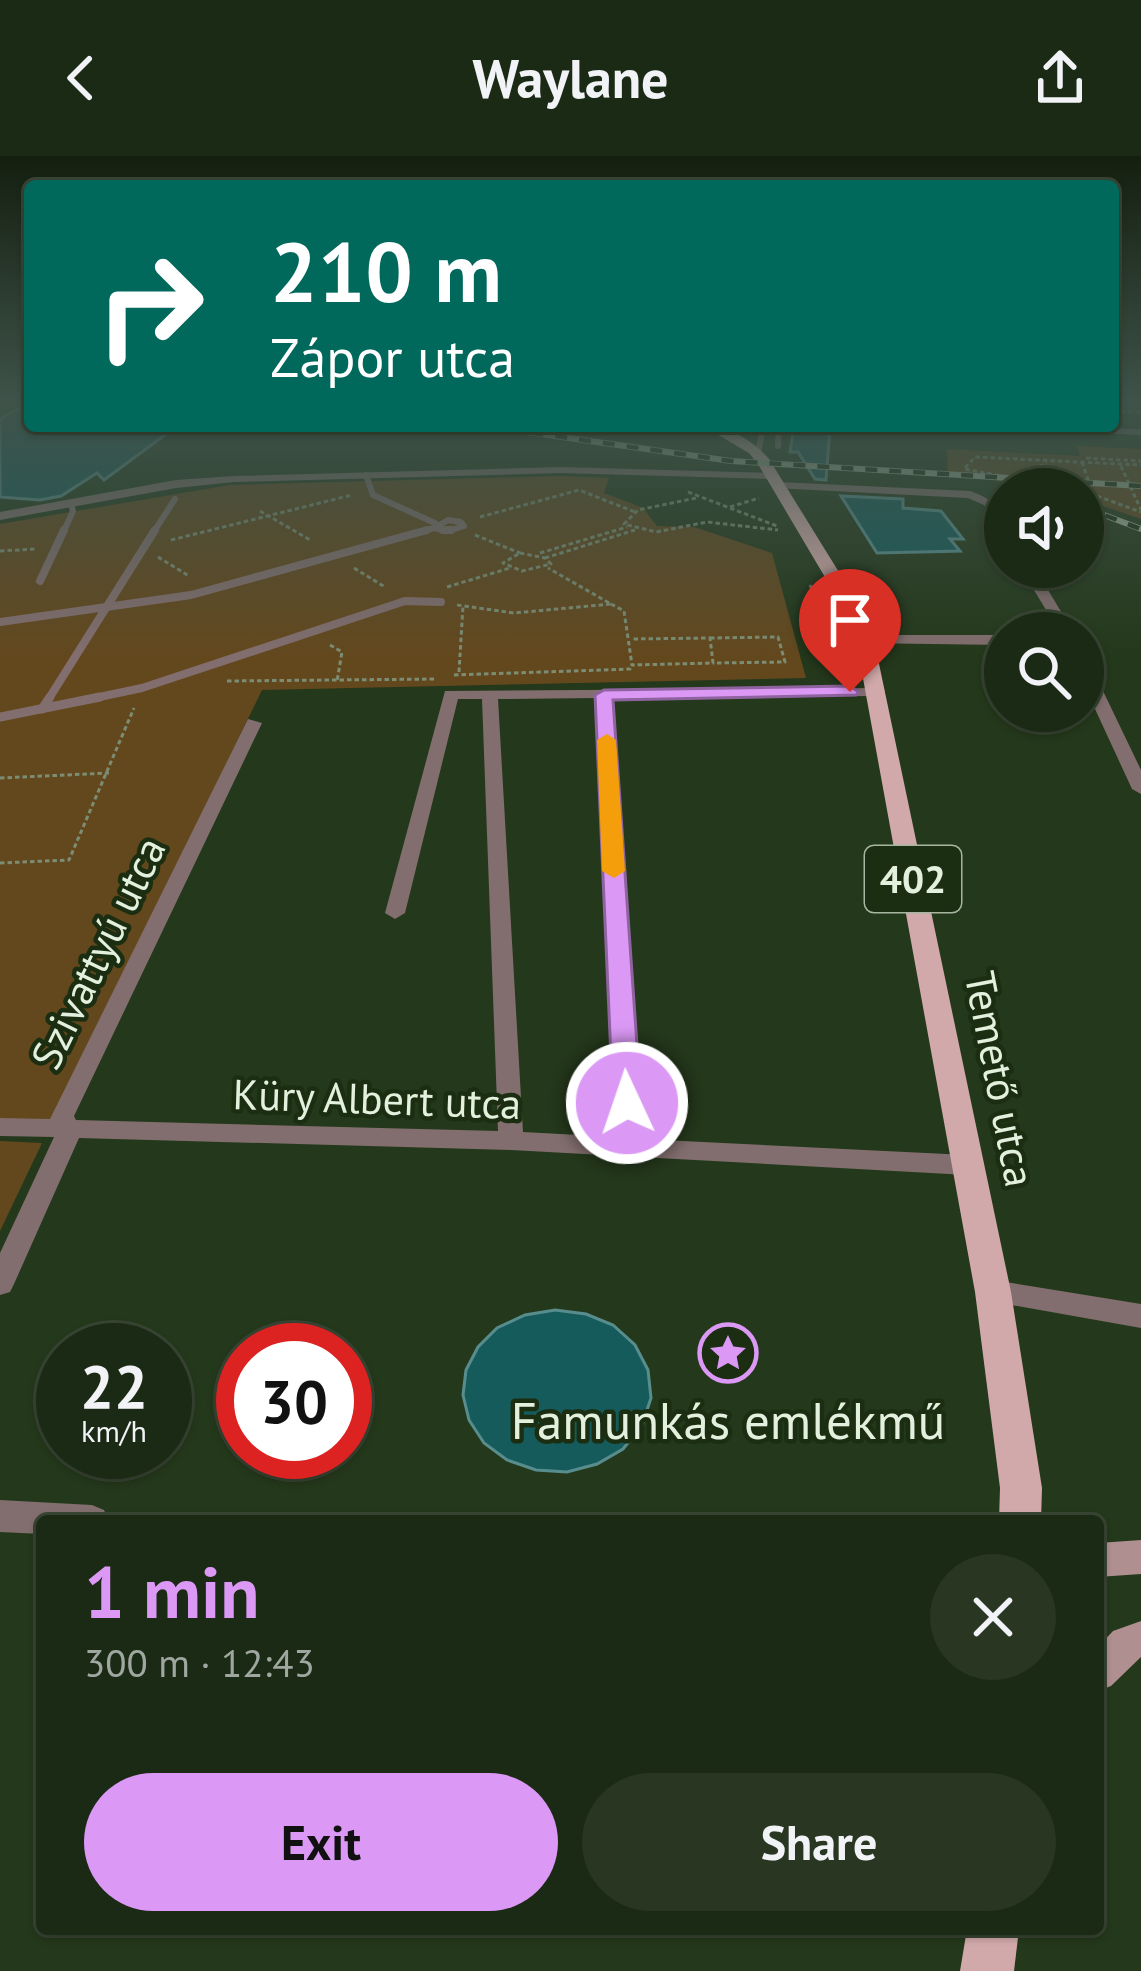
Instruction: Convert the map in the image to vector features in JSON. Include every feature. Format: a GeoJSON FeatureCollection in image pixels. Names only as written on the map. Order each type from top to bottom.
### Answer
{"type":"FeatureCollection","features":[{"type":"Feature","properties":{"kind":"main road","name":"Temető utca"},"geometry":{"type":"LineString","coordinates":[[779,486],[854,610],[865,640],[863,691],[993,1292],[1022,1487],[1020,1515]]}},
{"type":"Feature","properties":{"kind":"main road"},"geometry":{"type":"LineString","coordinates":[[987,1971],[992,1935]]}},
{"type":"Feature","properties":{"kind":"street"},"geometry":{"type":"LineString","coordinates":[[0,516],[167,486]]}},
{"type":"Feature","properties":{"kind":"street"},"geometry":{"type":"LineString","coordinates":[[841,486],[970,495],[984,501]]}},
{"type":"Feature","properties":{"kind":"street"},"geometry":{"type":"LineString","coordinates":[[865,640],[984,640]]}},
{"type":"Feature","properties":{"kind":"street"},"geometry":{"type":"LineString","coordinates":[[395,913],[452,694],[863,691]]}},
{"type":"Feature","properties":{"kind":"street"},"geometry":{"type":"LineString","coordinates":[[490,695],[511,1141]]}},
{"type":"Feature","properties":{"kind":"street"},"geometry":{"type":"LineString","coordinates":[[604,695],[630,1149]]}},
{"type":"Feature","properties":{"kind":"street"},"geometry":{"type":"LineString","coordinates":[[1104,711],[1141,789]]}},
{"type":"Feature","properties":{"kind":"street","name":"Szivattyú utca"},"geometry":{"type":"LineString","coordinates":[[0,1284],[70,1130],[62,1117],[254,722]]}},
{"type":"Feature","properties":{"kind":"street","name":"Küry Albert utca"},"geometry":{"type":"LineString","coordinates":[[0,1127],[511,1141],[967,1165]]}},
{"type":"Feature","properties":{"kind":"street"},"geometry":{"type":"LineString","coordinates":[[993,1292],[1141,1316]]}},
{"type":"Feature","properties":{"kind":"street"},"geometry":{"type":"LineString","coordinates":[[0,1516],[36,1518]]}},
{"type":"Feature","properties":{"kind":"street"},"geometry":{"type":"LineString","coordinates":[[1104,1560],[1141,1557]]}},
{"type":"Feature","properties":{"kind":"street"},"geometry":{"type":"LineString","coordinates":[[1104,1667],[1126,1644],[1141,1639]]}},
{"type":"Feature","properties":{"kind":"lane"},"geometry":{"type":"LineString","coordinates":[[370,486],[434,525]]}},
{"type":"Feature","properties":{"kind":"lane"},"geometry":{"type":"LineString","coordinates":[[42,709],[175,499]]}},
{"type":"Feature","properties":{"kind":"lane"},"geometry":{"type":"LineString","coordinates":[[40,581],[73,511],[71,503]]}},
{"type":"Feature","properties":{"kind":"lane"},"geometry":{"type":"LineString","coordinates":[[0,622],[212,589],[434,525],[461,525]]}},
{"type":"Feature","properties":{"kind":"lane"},"geometry":{"type":"LineString","coordinates":[[0,717],[142,688],[395,604],[441,602]]}},
{"type":"Feature","properties":{"kind":"path"},"geometry":{"type":"LineString","coordinates":[[143,548],[262,513],[372,490]]}},
{"type":"Feature","properties":{"kind":"path"},"geometry":{"type":"LineString","coordinates":[[461,525],[579,490],[635,512]]}},
{"type":"Feature","properties":{"kind":"path"},"geometry":{"type":"LineString","coordinates":[[1104,497],[1141,511]]}},
{"type":"Feature","properties":{"kind":"path"},"geometry":{"type":"LineString","coordinates":[[626,527],[635,512],[683,498],[703,498]]}},
{"type":"Feature","properties":{"kind":"path"},"geometry":{"type":"LineString","coordinates":[[510,568],[505,560],[520,554],[537,554],[626,527],[666,532],[706,522],[778,530],[759,498],[728,508]]}},
{"type":"Feature","properties":{"kind":"path"},"geometry":{"type":"LineString","coordinates":[[262,513],[406,599]]}},
{"type":"Feature","properties":{"kind":"path"},"geometry":{"type":"LineString","coordinates":[[461,525],[520,554]]}},
{"type":"Feature","properties":{"kind":"path"},"geometry":{"type":"LineString","coordinates":[[545,558],[635,530]]}},
{"type":"Feature","properties":{"kind":"path"},"geometry":{"type":"LineString","coordinates":[[0,550],[55,548]]}},
{"type":"Feature","properties":{"kind":"path"},"geometry":{"type":"LineString","coordinates":[[143,548],[212,589]]}},
{"type":"Feature","properties":{"kind":"path"},"geometry":{"type":"LineString","coordinates":[[537,554],[551,564],[548,568]]}},
{"type":"Feature","properties":{"kind":"path"},"geometry":{"type":"LineString","coordinates":[[167,680],[448,678],[460,672],[630,669],[632,665],[623,611],[548,568],[510,568],[395,604]]}},
{"type":"Feature","properties":{"kind":"path"},"geometry":{"type":"LineString","coordinates":[[802,568],[863,691]]}},
{"type":"Feature","properties":{"kind":"path"},"geometry":{"type":"LineString","coordinates":[[441,602],[514,613],[611,604]]}},
{"type":"Feature","properties":{"kind":"path"},"geometry":{"type":"LineString","coordinates":[[460,672],[463,606]]}},
{"type":"Feature","properties":{"kind":"path"},"geometry":{"type":"LineString","coordinates":[[308,632],[342,652],[337,680]]}},
{"type":"Feature","properties":{"kind":"path"},"geometry":{"type":"LineString","coordinates":[[631,639],[778,637],[785,662],[632,665]]}},
{"type":"Feature","properties":{"kind":"path"},"geometry":{"type":"LineString","coordinates":[[710,638],[713,663]]}},
{"type":"Feature","properties":{"kind":"path"},"geometry":{"type":"LineString","coordinates":[[0,863],[69,860],[142,688]]}},
{"type":"Feature","properties":{"kind":"path"},"geometry":{"type":"LineString","coordinates":[[0,778],[109,773]]}},
{"type":"Feature","properties":{"kind":"shaded area"},"geometry":{"type":"Polygon","coordinates":[[[226,486],[606,486],[604,493],[643,508],[657,526],[694,527],[772,553],[806,678],[262,690],[52,1121],[0,1119],[0,524],[226,486]]]}},
{"type":"Feature","properties":{"kind":"shaded area"},"geometry":{"type":"Polygon","coordinates":[[[1104,486],[1141,486],[1141,519],[1104,506],[1104,486]]]}},
{"type":"Feature","properties":{"kind":"shaded area"},"geometry":{"type":"Polygon","coordinates":[[[0,1141],[42,1143],[0,1231],[0,1141]]]}},
{"type":"Feature","properties":{"kind":"building"},"geometry":{"type":"Polygon","coordinates":[[[0,486],[77,486],[61,496],[40,500],[0,497],[0,486]]]}},
{"type":"Feature","properties":{"kind":"building"},"geometry":{"type":"Polygon","coordinates":[[[841,496],[903,499],[903,508],[941,511],[963,539],[950,539],[960,551],[877,553],[841,496]]]}},
{"type":"Feature","properties":{"kind":"building"},"geometry":{"type":"Polygon","coordinates":[[[555,1310],[586,1314],[613,1325],[635,1345],[648,1370],[651,1398],[642,1425],[623,1449],[597,1464],[567,1472],[536,1470],[507,1460],[484,1443],[469,1420],[463,1395],[466,1370],[478,1347],[497,1328],[525,1315],[555,1310]]]}},
{"type":"Feature","properties":{"kind":"railway"},"geometry":{"type":"LineString","coordinates":[[1136,486],[1141,486]]}},
{"type":"Feature","properties":{"kind":"railway"},"geometry":{"type":"LineString","coordinates":[[1104,515],[1141,529]]}},
{"type":"Feature","properties":{"kind":"slow traffic"},"geometry":{"type":"LineString","coordinates":[[607,740],[614,871]]}},
{"type":"Feature","properties":{"kind":"place","name":"Famunkás emlékmű"},"geometry":{"type":"Point","coordinates":[728,1353]}},
{"type":"Feature","properties":{"kind":"route"},"geometry":{"type":"LineString","coordinates":[[627,1103],[604,695],[850,692]]}}]}
